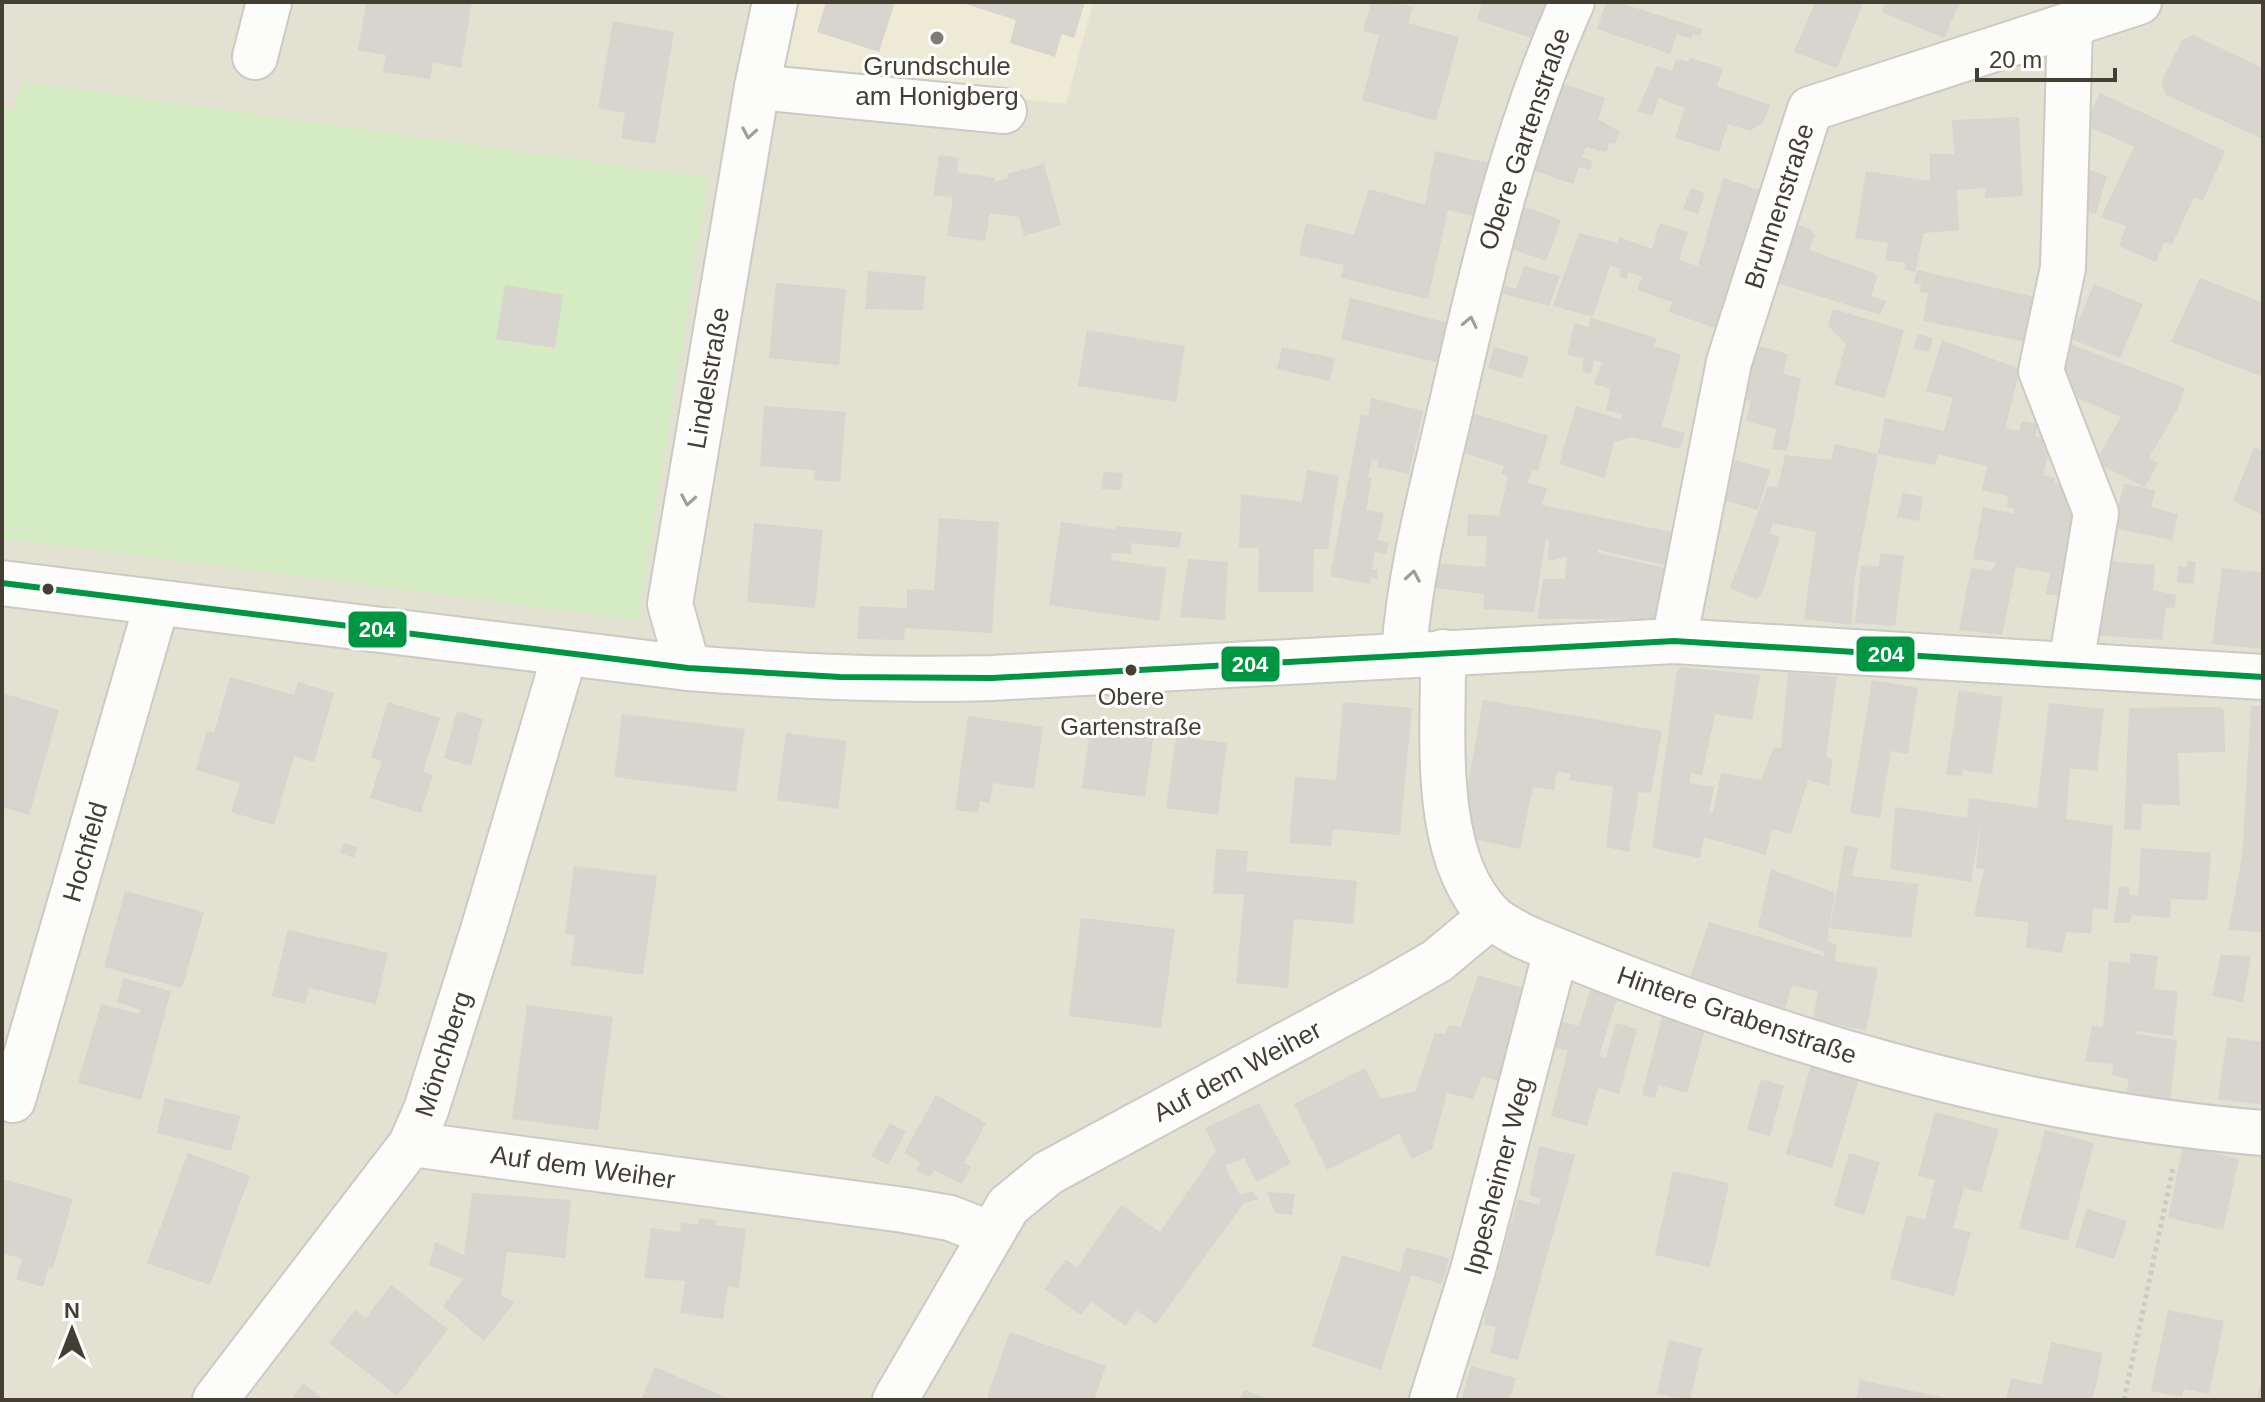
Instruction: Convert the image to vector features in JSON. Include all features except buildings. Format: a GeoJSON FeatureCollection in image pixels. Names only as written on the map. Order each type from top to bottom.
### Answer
{"type":"FeatureCollection","features":[{"type":"Feature","properties":{"kind":"street"},"geometry":{"type":"LineString","coordinates":[[255,57],[269,2]]}},
{"type":"Feature","properties":{"kind":"street","name":"Lindelstraße"},"geometry":{"type":"LineString","coordinates":[[688,668],[670,604],[757,87],[775,2]]}},
{"type":"Feature","properties":{"kind":"street","name":"Obere Gartenstraße"},"geometry":{"type":"LineString","coordinates":[[1423,652],[1414,569],[1486,248],[1540,78],[1572,2]]}},
{"type":"Feature","properties":{"kind":"street","name":"Brunnenstraße"},"geometry":{"type":"LineString","coordinates":[[1674,641],[1729,362],[1810,109],[1869,87],[2139,2]]}},
{"type":"Feature","properties":{"kind":"street"},"geometry":{"type":"LineString","coordinates":[[2070,26],[2063,268],[2041,371],[2096,513],[2071,664]]}},
{"type":"Feature","properties":{"kind":"street"},"geometry":{"type":"LineString","coordinates":[[757,87],[1004,111]]}},
{"type":"Feature","properties":{"kind":"street"},"geometry":{"type":"LineString","coordinates":[[2,583],[688,668],[917,680],[1674,641],[2263,677]]}},
{"type":"Feature","properties":{"kind":"street","name":"Hochfeld"},"geometry":{"type":"LineString","coordinates":[[13,1100],[157,603]]}},
{"type":"Feature","properties":{"kind":"street","name":"Hintere Grabenstraße"},"geometry":{"type":"LineString","coordinates":[[1423,652],[1447,819],[1464,877],[1491,916],[1522,936],[1556,951],[1883,1066],[2030,1098],[2183,1124],[2263,1133]]}},
{"type":"Feature","properties":{"kind":"street","name":"Mönchberg"},"geometry":{"type":"LineString","coordinates":[[215,1400],[411,1144],[426,1110],[484,927],[565,653]]}},
{"type":"Feature","properties":{"kind":"street","name":"Auf dem Weiher"},"geometry":{"type":"LineString","coordinates":[[895,1400],[1008,1206],[1048,1173],[1437,961],[1491,916]]}},
{"type":"Feature","properties":{"kind":"street","name":"Ippesheimer Weg"},"geometry":{"type":"LineString","coordinates":[[1432,1400],[1477,1255],[1556,951]]}},
{"type":"Feature","properties":{"kind":"street","name":"Auf dem Weiher"},"geometry":{"type":"LineString","coordinates":[[411,1144],[904,1210],[950,1218],[991,1234]]}},
{"type":"Feature","properties":{"kind":"path"},"geometry":{"type":"LineString","coordinates":[[2124,1400],[2183,1124]]}},
{"type":"Feature","properties":{"kind":"shaded area"},"geometry":{"type":"Polygon","coordinates":[[[2,2],[2263,2],[2263,1400],[2,1400],[2,2]]]}},
{"type":"Feature","properties":{"kind":"shaded area","name":"Grundschule am Honigberg"},"geometry":{"type":"Polygon","coordinates":[[[800,2],[1093,2],[1066,104],[784,75],[800,2]]]}},
{"type":"Feature","properties":{"kind":"green space"},"geometry":{"type":"Polygon","coordinates":[[[22,81],[708,178],[638,620],[2,538],[2,108],[14,110],[22,81]]]}},
{"type":"Feature","properties":{"kind":"transit line","name":"204"},"geometry":{"type":"LineString","coordinates":[[2,583],[688,668],[840,677],[992,678],[1674,641],[2263,677]]}},
{"type":"Feature","properties":{"kind":"place","name":"Grundschule am Honigberg"},"geometry":{"type":"Point","coordinates":[937,38]}},
{"type":"Feature","properties":{"kind":"place","name":"Obere Gartenstraße"},"geometry":{"type":"Point","coordinates":[1131,670]}}]}
